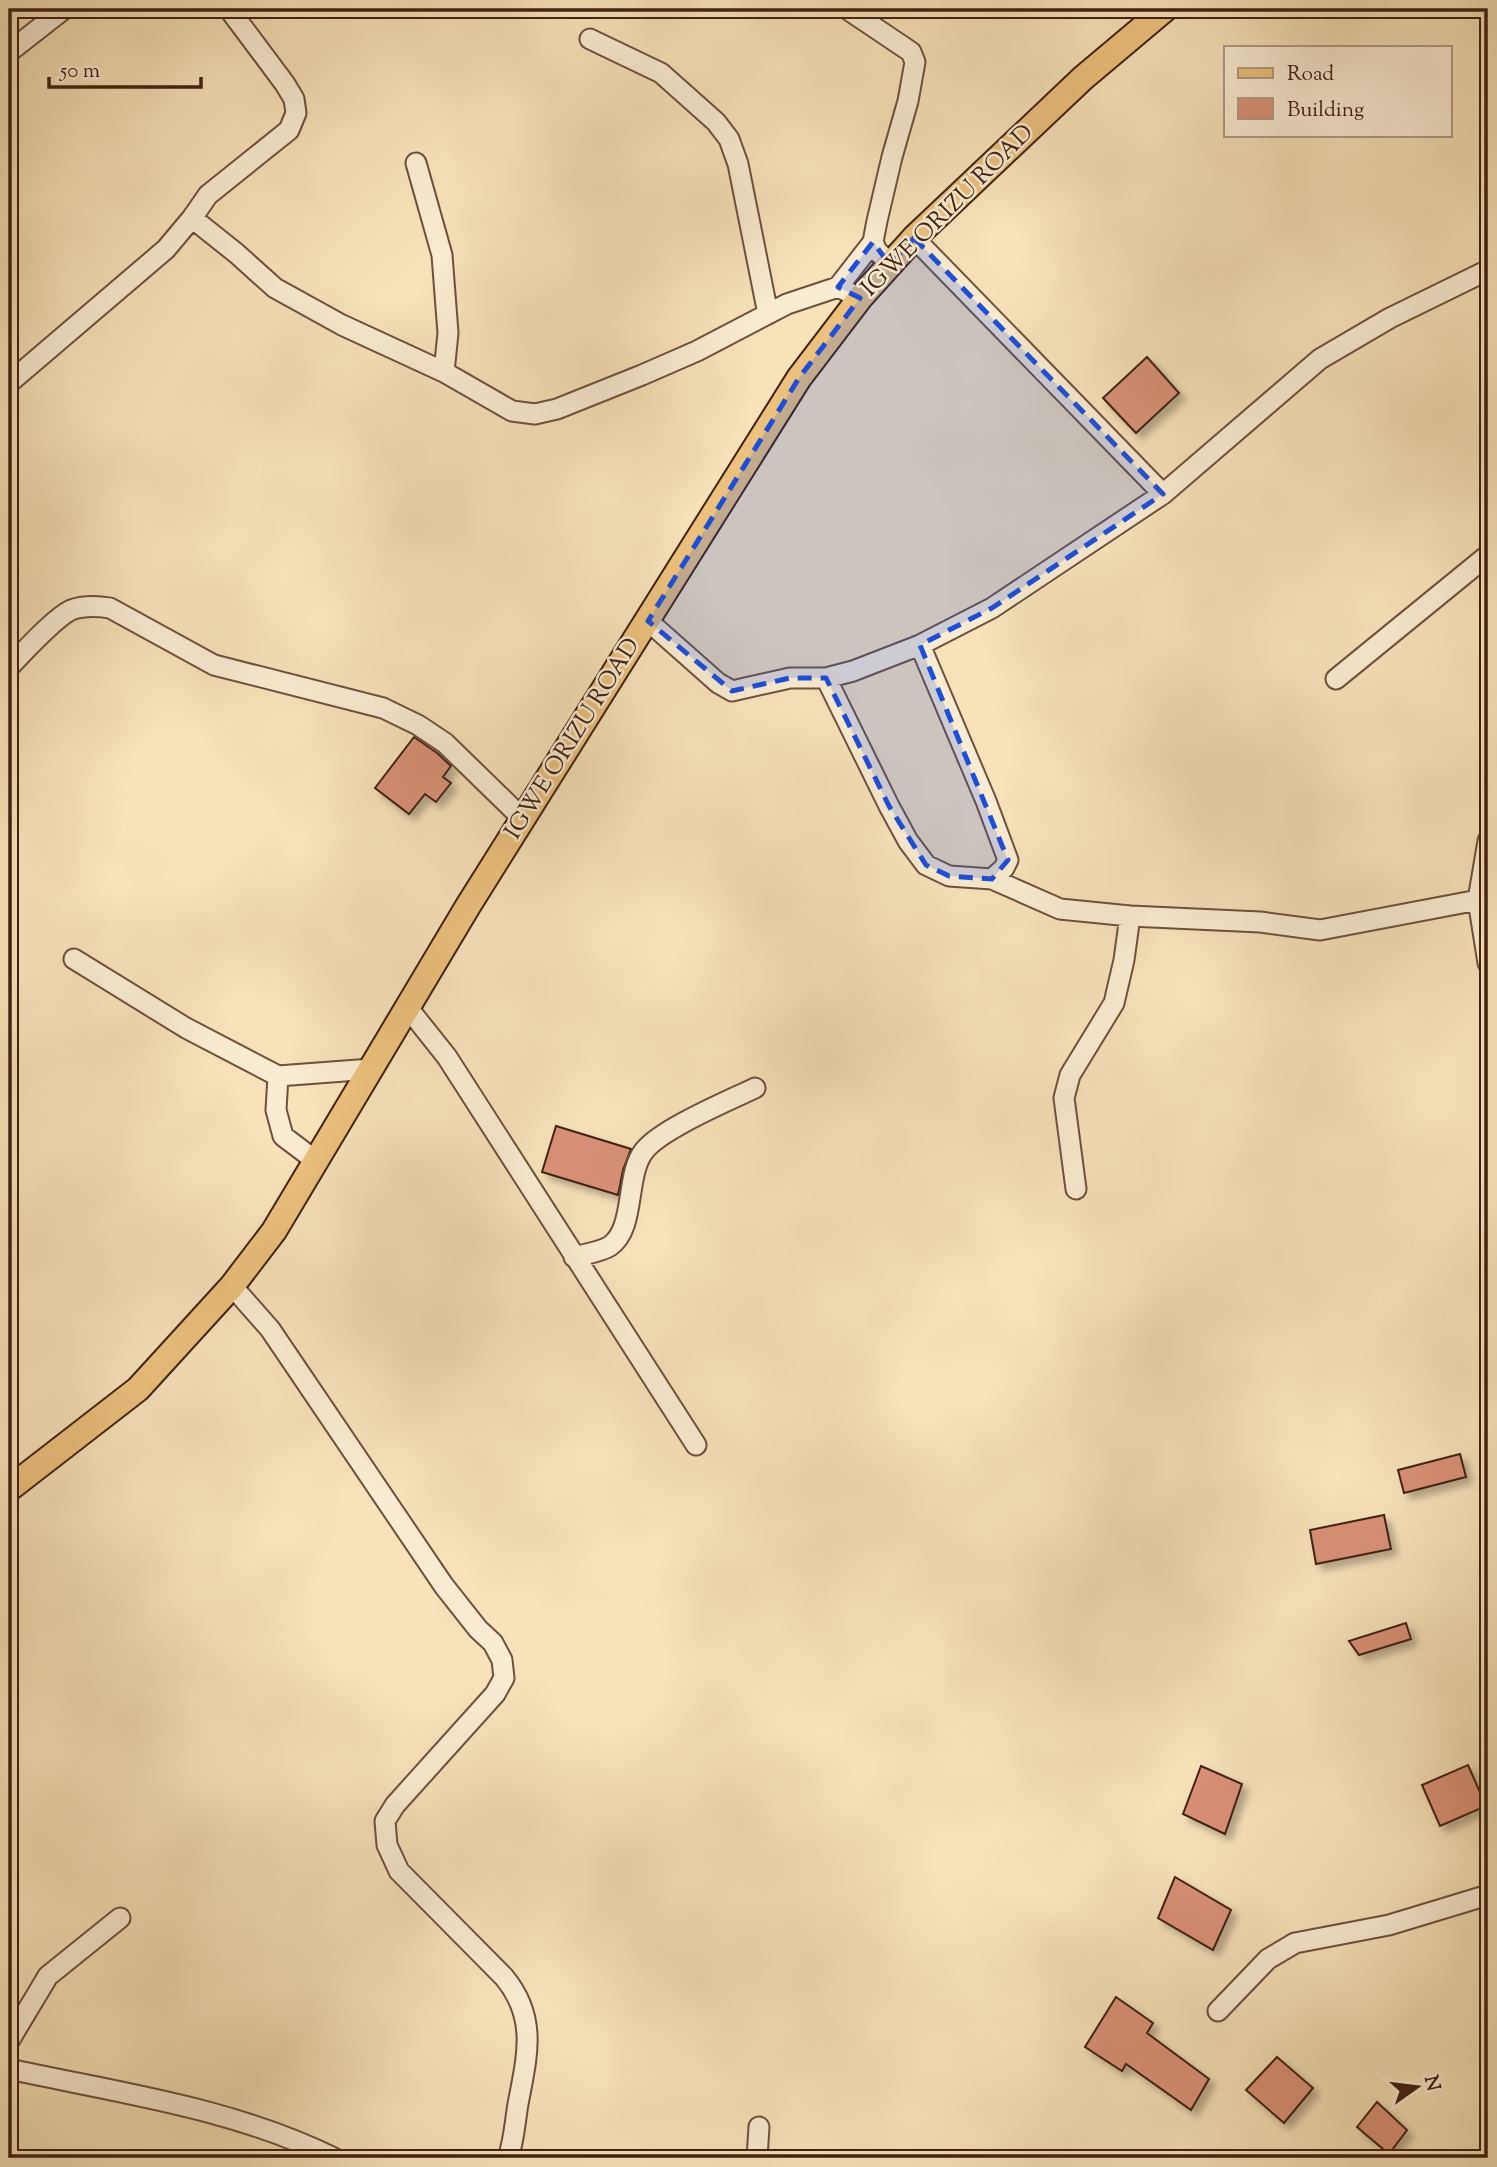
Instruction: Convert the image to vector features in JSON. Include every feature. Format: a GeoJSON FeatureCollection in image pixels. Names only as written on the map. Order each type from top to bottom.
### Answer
{"type":"FeatureCollection","features":[{"type":"Feature","properties":{"kind":"main road","name":"IGWE ORIZU ROAD"},"geometry":{"type":"LineString","coordinates":[[9,1489],[138,1389],[232,1286],[274,1231],[523,819],[799,378],[849,293],[891,264],[914,238],[1083,78],[1165,9]]}},
{"type":"Feature","properties":{"kind":"street"},"geometry":{"type":"LineString","coordinates":[[9,52],[64,9]]}},
{"type":"Feature","properties":{"kind":"street"},"geometry":{"type":"LineString","coordinates":[[9,382],[166,249],[208,195],[289,130],[296,113],[294,99],[229,9]]}},
{"type":"Feature","properties":{"kind":"street"},"geometry":{"type":"LineString","coordinates":[[192,218],[275,288],[342,326],[444,372],[512,411],[535,414],[557,409],[642,376],[788,304],[849,293],[873,242],[908,101],[915,61],[911,52],[847,9]]}},
{"type":"Feature","properties":{"kind":"street"},"geometry":{"type":"LineString","coordinates":[[590,39],[662,73],[716,122],[729,139],[738,164],[768,314]]}},
{"type":"Feature","properties":{"kind":"street"},"geometry":{"type":"LineString","coordinates":[[416,163],[442,255],[448,333],[444,372]]}},
{"type":"Feature","properties":{"kind":"street"},"geometry":{"type":"LineString","coordinates":[[914,238],[1163,494]]}},
{"type":"Feature","properties":{"kind":"street"},"geometry":{"type":"LineString","coordinates":[[873,242],[877,251],[891,264]]}},
{"type":"Feature","properties":{"kind":"street"},"geometry":{"type":"LineString","coordinates":[[648,621],[718,683],[732,691],[790,678],[826,678],[853,671],[920,645],[992,608],[1163,494],[1320,359],[1390,318],[1488,270]]}},
{"type":"Feature","properties":{"kind":"street"},"geometry":{"type":"LineString","coordinates":[[1336,679],[1488,555]]}},
{"type":"Feature","properties":{"kind":"street"},"geometry":{"type":"LineString","coordinates":[[9,667],[41,634],[71,610],[92,606],[110,608],[214,665],[383,708],[418,725],[445,743],[523,819]]}},
{"type":"Feature","properties":{"kind":"street"},"geometry":{"type":"LineString","coordinates":[[920,645],[1008,860],[992,879]]}},
{"type":"Feature","properties":{"kind":"street"},"geometry":{"type":"LineString","coordinates":[[826,678],[908,841],[926,865],[950,876],[992,879],[1060,909],[1130,916],[1259,922],[1321,930],[1478,900]]}},
{"type":"Feature","properties":{"kind":"street"},"geometry":{"type":"LineString","coordinates":[[1488,841],[1478,900],[1488,963]]}},
{"type":"Feature","properties":{"kind":"street"},"geometry":{"type":"LineString","coordinates":[[1076,1189],[1065,1098],[1070,1075],[1114,1003],[1130,916]]}},
{"type":"Feature","properties":{"kind":"street"},"geometry":{"type":"LineString","coordinates":[[74,959],[186,1028],[278,1076],[371,1069]]}},
{"type":"Feature","properties":{"kind":"street"},"geometry":{"type":"LineString","coordinates":[[408,1008],[447,1057],[696,1445]]}},
{"type":"Feature","properties":{"kind":"street"},"geometry":{"type":"LineString","coordinates":[[278,1076],[276,1110],[283,1136],[316,1161]]}},
{"type":"Feature","properties":{"kind":"street"},"geometry":{"type":"LineString","coordinates":[[574,1257],[609,1247],[618,1238],[642,1153],[652,1143],[677,1127],[755,1088]]}},
{"type":"Feature","properties":{"kind":"street"},"geometry":{"type":"LineString","coordinates":[[232,1286],[270,1329],[444,1586],[478,1629],[493,1643],[502,1660],[504,1678],[495,1694],[395,1805],[385,1821],[387,1845],[399,1871],[504,1977],[516,1991],[522,2005],[527,2024],[527,2053],[508,2158]]}},
{"type":"Feature","properties":{"kind":"street"},"geometry":{"type":"LineString","coordinates":[[1218,2011],[1268,1959],[1295,1943],[1389,1925],[1488,1895]]}},
{"type":"Feature","properties":{"kind":"street"},"geometry":{"type":"LineString","coordinates":[[9,2041],[48,1976],[120,1918]]}},
{"type":"Feature","properties":{"kind":"street"},"geometry":{"type":"LineString","coordinates":[[9,2069],[228,2116],[278,2132],[334,2158]]}},
{"type":"Feature","properties":{"kind":"street"},"geometry":{"type":"LineString","coordinates":[[757,2158],[759,2127]]}},
{"type":"Feature","properties":{"kind":"highlighted area"},"geometry":{"type":"Polygon","coordinates":[[[914,238],[1163,494],[992,608],[920,645],[1008,860],[992,879],[949,876],[926,865],[889,806],[826,678],[790,678],[732,691],[648,621],[799,378],[860,298],[838,287],[873,242],[890,265],[914,238]]]}},
{"type":"Feature","properties":{"kind":"building"},"geometry":{"type":"Polygon","coordinates":[[[1147,357],[1179,393],[1136,433],[1103,398],[1147,357]]]}},
{"type":"Feature","properties":{"kind":"building"},"geometry":{"type":"Polygon","coordinates":[[[414,737],[451,766],[443,777],[451,783],[436,802],[425,794],[409,814],[375,788],[414,737]]]}},
{"type":"Feature","properties":{"kind":"building"},"geometry":{"type":"Polygon","coordinates":[[[556,1126],[631,1149],[618,1195],[542,1172],[556,1126]]]}},
{"type":"Feature","properties":{"kind":"building"},"geometry":{"type":"Polygon","coordinates":[[[1460,1454],[1466,1477],[1404,1493],[1398,1470],[1460,1454]]]}},
{"type":"Feature","properties":{"kind":"building"},"geometry":{"type":"Polygon","coordinates":[[[1384,1515],[1391,1549],[1316,1564],[1310,1530],[1384,1515]]]}},
{"type":"Feature","properties":{"kind":"building"},"geometry":{"type":"Polygon","coordinates":[[[1406,1623],[1411,1639],[1359,1655],[1349,1641],[1406,1623]]]}},
{"type":"Feature","properties":{"kind":"building"},"geometry":{"type":"Polygon","coordinates":[[[1468,1765],[1486,1806],[1440,1826],[1422,1785],[1468,1765]]]}},
{"type":"Feature","properties":{"kind":"building"},"geometry":{"type":"Polygon","coordinates":[[[1201,1766],[1242,1784],[1225,1834],[1183,1814],[1201,1766]]]}},
{"type":"Feature","properties":{"kind":"building"},"geometry":{"type":"Polygon","coordinates":[[[1175,1877],[1231,1910],[1213,1950],[1158,1918],[1175,1877]]]}},
{"type":"Feature","properties":{"kind":"building"},"geometry":{"type":"Polygon","coordinates":[[[1116,1997],[1153,2023],[1147,2033],[1209,2079],[1191,2110],[1126,2064],[1122,2071],[1085,2047],[1116,1997]]]}},
{"type":"Feature","properties":{"kind":"building"},"geometry":{"type":"Polygon","coordinates":[[[1277,2057],[1313,2088],[1284,2123],[1246,2090],[1277,2057]]]}},
{"type":"Feature","properties":{"kind":"building"},"geometry":{"type":"Polygon","coordinates":[[[1377,2102],[1407,2130],[1389,2154],[1357,2127],[1377,2102]]]}}]}
